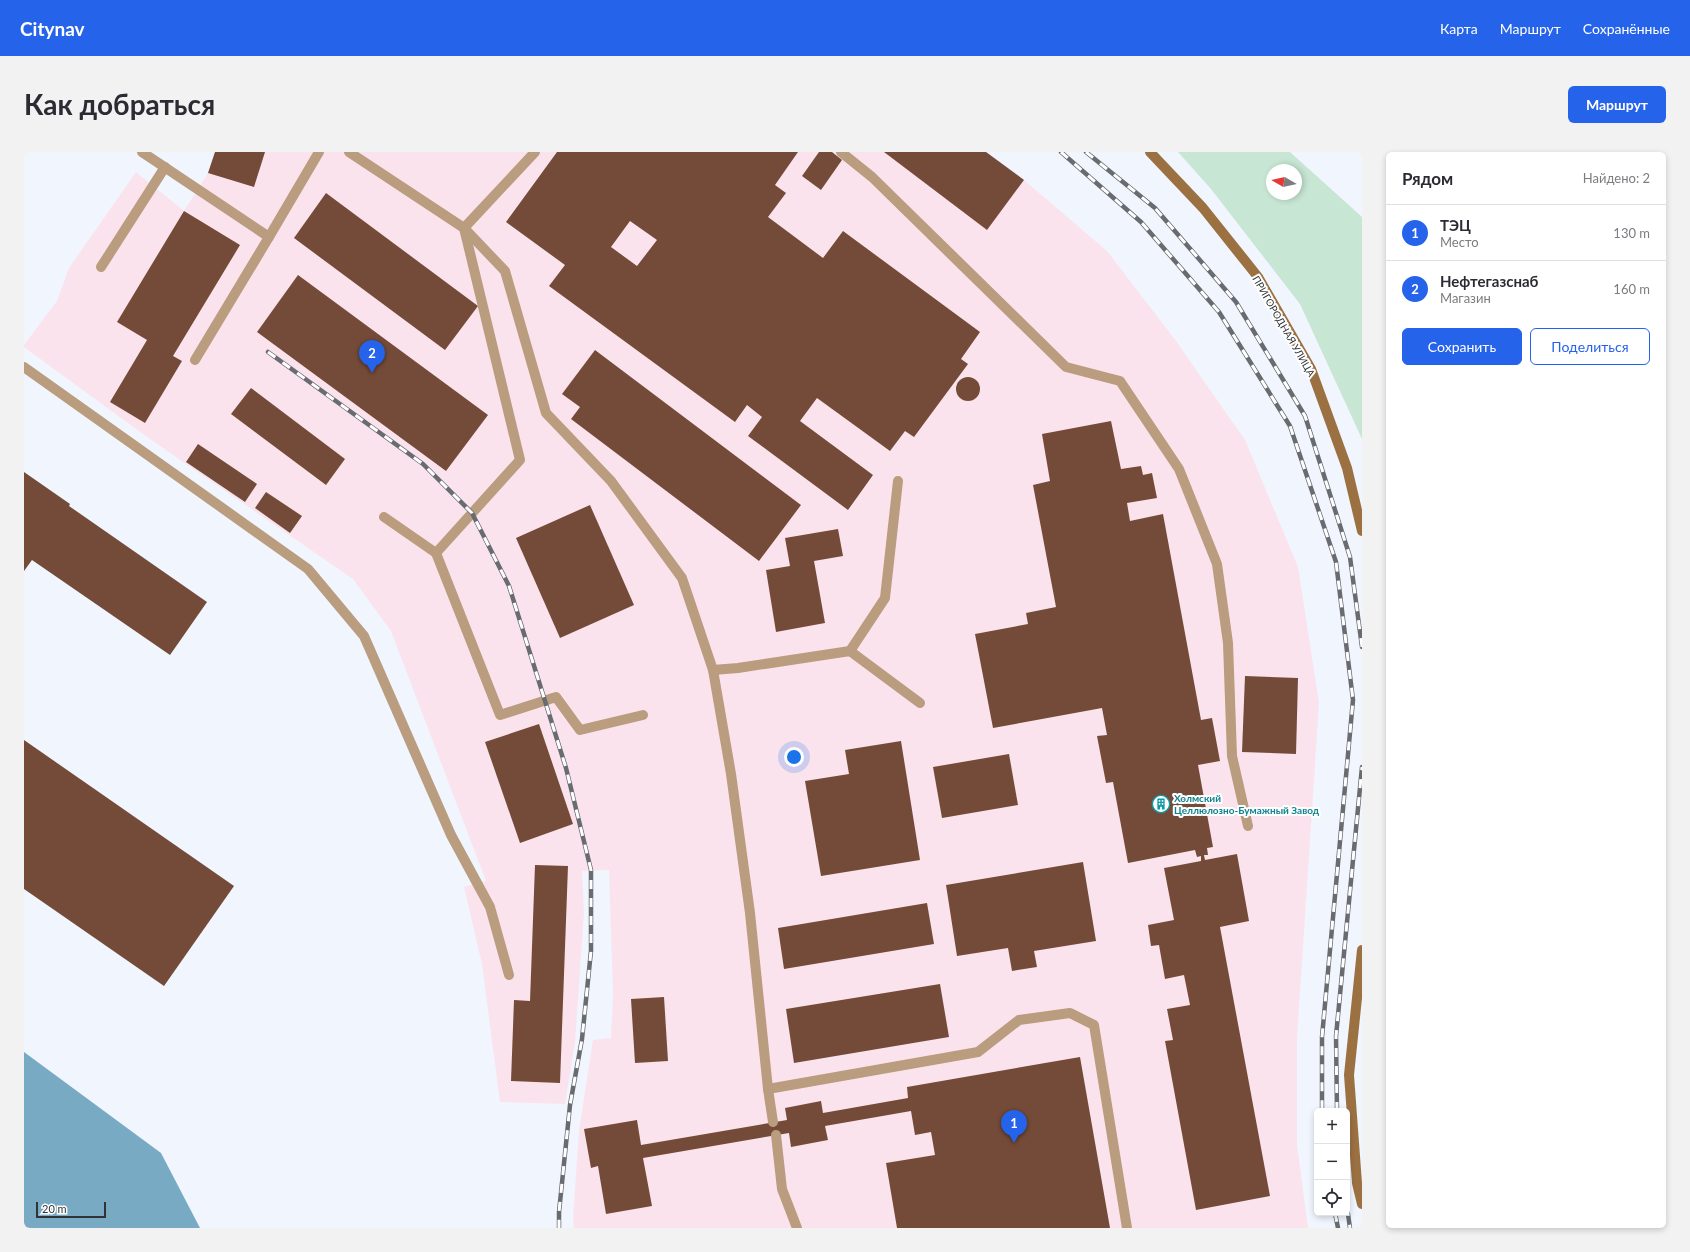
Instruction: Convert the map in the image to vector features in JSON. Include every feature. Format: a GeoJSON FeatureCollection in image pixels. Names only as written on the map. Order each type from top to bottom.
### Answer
{"type":"FeatureCollection","features":[{"type":"Feature","properties":{"kind":"main road","name":"ПРИГОРОДНАЯ УЛИЦА"},"geometry":{"type":"LineString","coordinates":[[1150,152],[1203,208],[1258,277],[1311,369],[1347,468],[1362,531]]}},
{"type":"Feature","properties":{"kind":"main road"},"geometry":{"type":"LineString","coordinates":[[1362,950],[1349,1075],[1357,1183],[1362,1204]]}},
{"type":"Feature","properties":{"kind":"street"},"geometry":{"type":"LineString","coordinates":[[142,152],[269,238]]}},
{"type":"Feature","properties":{"kind":"street"},"geometry":{"type":"LineString","coordinates":[[195,360],[319,152]]}},
{"type":"Feature","properties":{"kind":"street"},"geometry":{"type":"LineString","coordinates":[[349,152],[464,228],[505,271],[546,413],[611,481],[682,578],[714,670],[731,774],[750,913],[768,1089],[773,1122]]}},
{"type":"Feature","properties":{"kind":"street"},"geometry":{"type":"LineString","coordinates":[[464,228],[535,152]]}},
{"type":"Feature","properties":{"kind":"street"},"geometry":{"type":"LineString","coordinates":[[841,152],[872,177],[1066,367],[1120,381],[1179,469],[1216,564],[1228,643],[1232,756],[1248,826]]}},
{"type":"Feature","properties":{"kind":"street"},"geometry":{"type":"LineString","coordinates":[[101,267],[165,167]]}},
{"type":"Feature","properties":{"kind":"street"},"geometry":{"type":"LineString","coordinates":[[436,553],[520,460],[464,228]]}},
{"type":"Feature","properties":{"kind":"street"},"geometry":{"type":"LineString","coordinates":[[24,367],[308,569],[364,636],[451,836],[490,908],[509,975]]}},
{"type":"Feature","properties":{"kind":"street"},"geometry":{"type":"LineString","coordinates":[[850,651],[885,598],[898,481]]}},
{"type":"Feature","properties":{"kind":"street"},"geometry":{"type":"LineString","coordinates":[[384,517],[436,553],[500,715],[556,697],[580,730],[643,715]]}},
{"type":"Feature","properties":{"kind":"street"},"geometry":{"type":"LineString","coordinates":[[714,670],[738,668],[850,651],[920,703]]}},
{"type":"Feature","properties":{"kind":"street"},"geometry":{"type":"LineString","coordinates":[[768,1089],[978,1052],[1019,1020],[1070,1013],[1094,1025],[1127,1228]]}},
{"type":"Feature","properties":{"kind":"street"},"geometry":{"type":"LineString","coordinates":[[776,1135],[782,1189],[797,1228]]}},
{"type":"Feature","properties":{"kind":"shaded area"},"geometry":{"type":"Polygon","coordinates":[[[215,152],[986,152],[1024,180],[1107,251],[1176,341],[1245,440],[1298,567],[1319,703],[1297,1037],[1297,1145],[1308,1228],[574,1228],[573,1218],[579,1131],[593,1040],[611,1038],[613,993],[609,870],[582,871],[584,913],[575,1042],[565,1104],[500,1102],[482,964],[464,887],[486,881],[391,631],[353,579],[147,437],[24,347],[57,301],[69,268],[136,172],[184,211],[208,173],[215,152]]]}},
{"type":"Feature","properties":{"kind":"green space"},"geometry":{"type":"Polygon","coordinates":[[[1178,152],[1290,152],[1362,217],[1362,439],[1300,304],[1211,189],[1178,152]]]}},
{"type":"Feature","properties":{"kind":"water"},"geometry":{"type":"Polygon","coordinates":[[[24,1052],[161,1153],[200,1228],[24,1228],[24,1052]]]}},
{"type":"Feature","properties":{"kind":"building"},"geometry":{"type":"Polygon","coordinates":[[[215,152],[265,152],[254,187],[208,173],[215,152]]]}},
{"type":"Feature","properties":{"kind":"building"},"geometry":{"type":"Polygon","coordinates":[[[557,152],[798,152],[775,185],[786,193],[768,217],[823,258],[843,231],[980,332],[961,359],[968,364],[914,437],[905,431],[890,451],[817,398],[800,421],[873,475],[848,510],[748,436],[762,417],[747,405],[735,422],[549,286],[565,265],[506,222],[557,152]],[[630,221],[611,247],[637,266],[657,240],[630,221]]]}},
{"type":"Feature","properties":{"kind":"building"},"geometry":{"type":"Polygon","coordinates":[[[819,152],[832,152],[842,160],[821,190],[802,176],[819,152]]]}},
{"type":"Feature","properties":{"kind":"building"},"geometry":{"type":"Polygon","coordinates":[[[884,152],[986,152],[1024,180],[987,230],[884,152]]]}},
{"type":"Feature","properties":{"kind":"building"},"geometry":{"type":"Polygon","coordinates":[[[326,193],[478,306],[445,350],[294,238],[326,193]]]}},
{"type":"Feature","properties":{"kind":"building"},"geometry":{"type":"Polygon","coordinates":[[[184,211],[240,245],[173,356],[182,361],[145,423],[110,402],[147,340],[117,322],[184,211]]]}},
{"type":"Feature","properties":{"kind":"building"},"geometry":{"type":"Polygon","coordinates":[[[298,275],[488,415],[446,471],[257,332],[298,275]]]}},
{"type":"Feature","properties":{"kind":"building"},"geometry":{"type":"Polygon","coordinates":[[[595,350],[801,505],[759,561],[571,419],[580,407],[562,394],[595,350]]]}},
{"type":"Feature","properties":{"kind":"building"},"geometry":{"type":"Polygon","coordinates":[[[963,377],[973,377],[980,384],[980,394],[973,401],[963,401],[956,394],[956,384],[963,377]]]}},
{"type":"Feature","properties":{"kind":"building"},"geometry":{"type":"Polygon","coordinates":[[[251,388],[345,459],[326,485],[231,414],[251,388]]]}},
{"type":"Feature","properties":{"kind":"building","name":"Холмский Целлюлозно-Бумажный Завод"},"geometry":{"type":"Polygon","coordinates":[[[1111,421],[1121,469],[1141,466],[1143,475],[1152,473],[1157,498],[1127,503],[1130,521],[1163,514],[1201,720],[1212,718],[1220,761],[1198,765],[1213,847],[1207,848],[1208,855],[1204,855],[1205,860],[1237,854],[1249,921],[1220,927],[1270,1196],[1196,1210],[1165,1041],[1173,1040],[1167,1009],[1190,1005],[1184,975],[1165,979],[1159,945],[1151,946],[1148,925],[1174,920],[1164,868],[1201,861],[1201,856],[1197,857],[1195,850],[1128,863],[1113,782],[1106,783],[1097,736],[1107,735],[1102,708],[993,728],[975,634],[1028,624],[1026,613],[1056,607],[1033,485],[1050,481],[1042,434],[1111,421]]]}},
{"type":"Feature","properties":{"kind":"building"},"geometry":{"type":"Polygon","coordinates":[[[198,444],[257,484],[245,502],[186,462],[198,444]]]}},
{"type":"Feature","properties":{"kind":"building"},"geometry":{"type":"Polygon","coordinates":[[[24,472],[70,504],[69,506],[207,602],[170,655],[32,560],[24,571],[24,472]]]}},
{"type":"Feature","properties":{"kind":"building"},"geometry":{"type":"Polygon","coordinates":[[[266,492],[302,516],[290,533],[255,508],[266,492]]]}},
{"type":"Feature","properties":{"kind":"building"},"geometry":{"type":"Polygon","coordinates":[[[590,505],[634,605],[560,638],[516,538],[590,505]]]}},
{"type":"Feature","properties":{"kind":"building"},"geometry":{"type":"Polygon","coordinates":[[[838,529],[843,556],[814,561],[825,623],[776,632],[766,570],[790,566],[785,538],[838,529]]]}},
{"type":"Feature","properties":{"kind":"building"},"geometry":{"type":"Polygon","coordinates":[[[1245,676],[1298,678],[1296,754],[1242,752],[1245,676]]]}},
{"type":"Feature","properties":{"kind":"building"},"geometry":{"type":"Polygon","coordinates":[[[539,724],[573,824],[520,843],[485,742],[539,724]]]}},
{"type":"Feature","properties":{"kind":"building"},"geometry":{"type":"Polygon","coordinates":[[[24,740],[234,886],[164,986],[24,889],[24,740]]]}},
{"type":"Feature","properties":{"kind":"building"},"geometry":{"type":"Polygon","coordinates":[[[901,741],[920,860],[821,876],[805,781],[849,774],[845,750],[901,741]]]}},
{"type":"Feature","properties":{"kind":"building"},"geometry":{"type":"Polygon","coordinates":[[[1009,754],[1018,805],[942,818],[933,767],[1009,754]]]}},
{"type":"Feature","properties":{"kind":"building"},"geometry":{"type":"Polygon","coordinates":[[[1083,862],[1096,941],[1034,951],[1037,967],[1012,971],[1008,948],[957,956],[946,885],[1083,862]]]}},
{"type":"Feature","properties":{"kind":"building"},"geometry":{"type":"Polygon","coordinates":[[[535,865],[568,866],[560,1083],[511,1081],[514,1000],[530,1001],[535,865]]]}},
{"type":"Feature","properties":{"kind":"building"},"geometry":{"type":"Polygon","coordinates":[[[927,903],[934,944],[784,969],[778,928],[927,903]]]}},
{"type":"Feature","properties":{"kind":"building"},"geometry":{"type":"Polygon","coordinates":[[[940,984],[949,1037],[794,1063],[786,1009],[940,984]]]}},
{"type":"Feature","properties":{"kind":"building"},"geometry":{"type":"Polygon","coordinates":[[[664,997],[668,1061],[635,1063],[631,999],[664,997]]]}},
{"type":"Feature","properties":{"kind":"building"},"geometry":{"type":"Polygon","coordinates":[[[1080,1057],[1110,1228],[897,1228],[886,1163],[935,1155],[931,1132],[915,1135],[911,1111],[825,1126],[828,1140],[791,1147],[789,1133],[643,1158],[652,1206],[606,1214],[598,1166],[591,1168],[584,1129],[637,1120],[641,1145],[787,1120],[785,1108],[821,1101],[823,1113],[908,1098],[907,1087],[1080,1057]]]}},
{"type":"Feature","properties":{"kind":"railway"},"geometry":{"type":"LineString","coordinates":[[1061,152],[1141,222],[1219,312],[1290,426],[1336,562],[1353,700],[1322,1037],[1322,1108]]}},
{"type":"Feature","properties":{"kind":"railway"},"geometry":{"type":"LineString","coordinates":[[1086,152],[1155,208],[1236,302],[1305,416],[1350,557],[1362,647]]}},
{"type":"Feature","properties":{"kind":"railway"},"geometry":{"type":"LineString","coordinates":[[268,352],[423,464],[472,513],[509,586],[566,768],[591,870],[591,951],[582,1039],[570,1105],[559,1212],[559,1228]]}},
{"type":"Feature","properties":{"kind":"railway"},"geometry":{"type":"LineString","coordinates":[[1337,1108],[1336,1036],[1362,767]]}},
{"type":"Feature","properties":{"kind":"railway"},"geometry":{"type":"LineString","coordinates":[[1336,1216],[1338,1228]]}},
{"type":"Feature","properties":{"kind":"railway"},"geometry":{"type":"LineString","coordinates":[[1348,1216],[1350,1228]]}},
{"type":"Feature","properties":{"kind":"place","name":"Нефтегазснаб"},"geometry":{"type":"Point","coordinates":[372,373]}},
{"type":"Feature","properties":{"kind":"place","name":"Холмский Целлюлозно-Бумажный Завод"},"geometry":{"type":"Point","coordinates":[1161,804]}},
{"type":"Feature","properties":{"kind":"place","name":"ТЭЦ"},"geometry":{"type":"Point","coordinates":[1014,1143]}}]}
